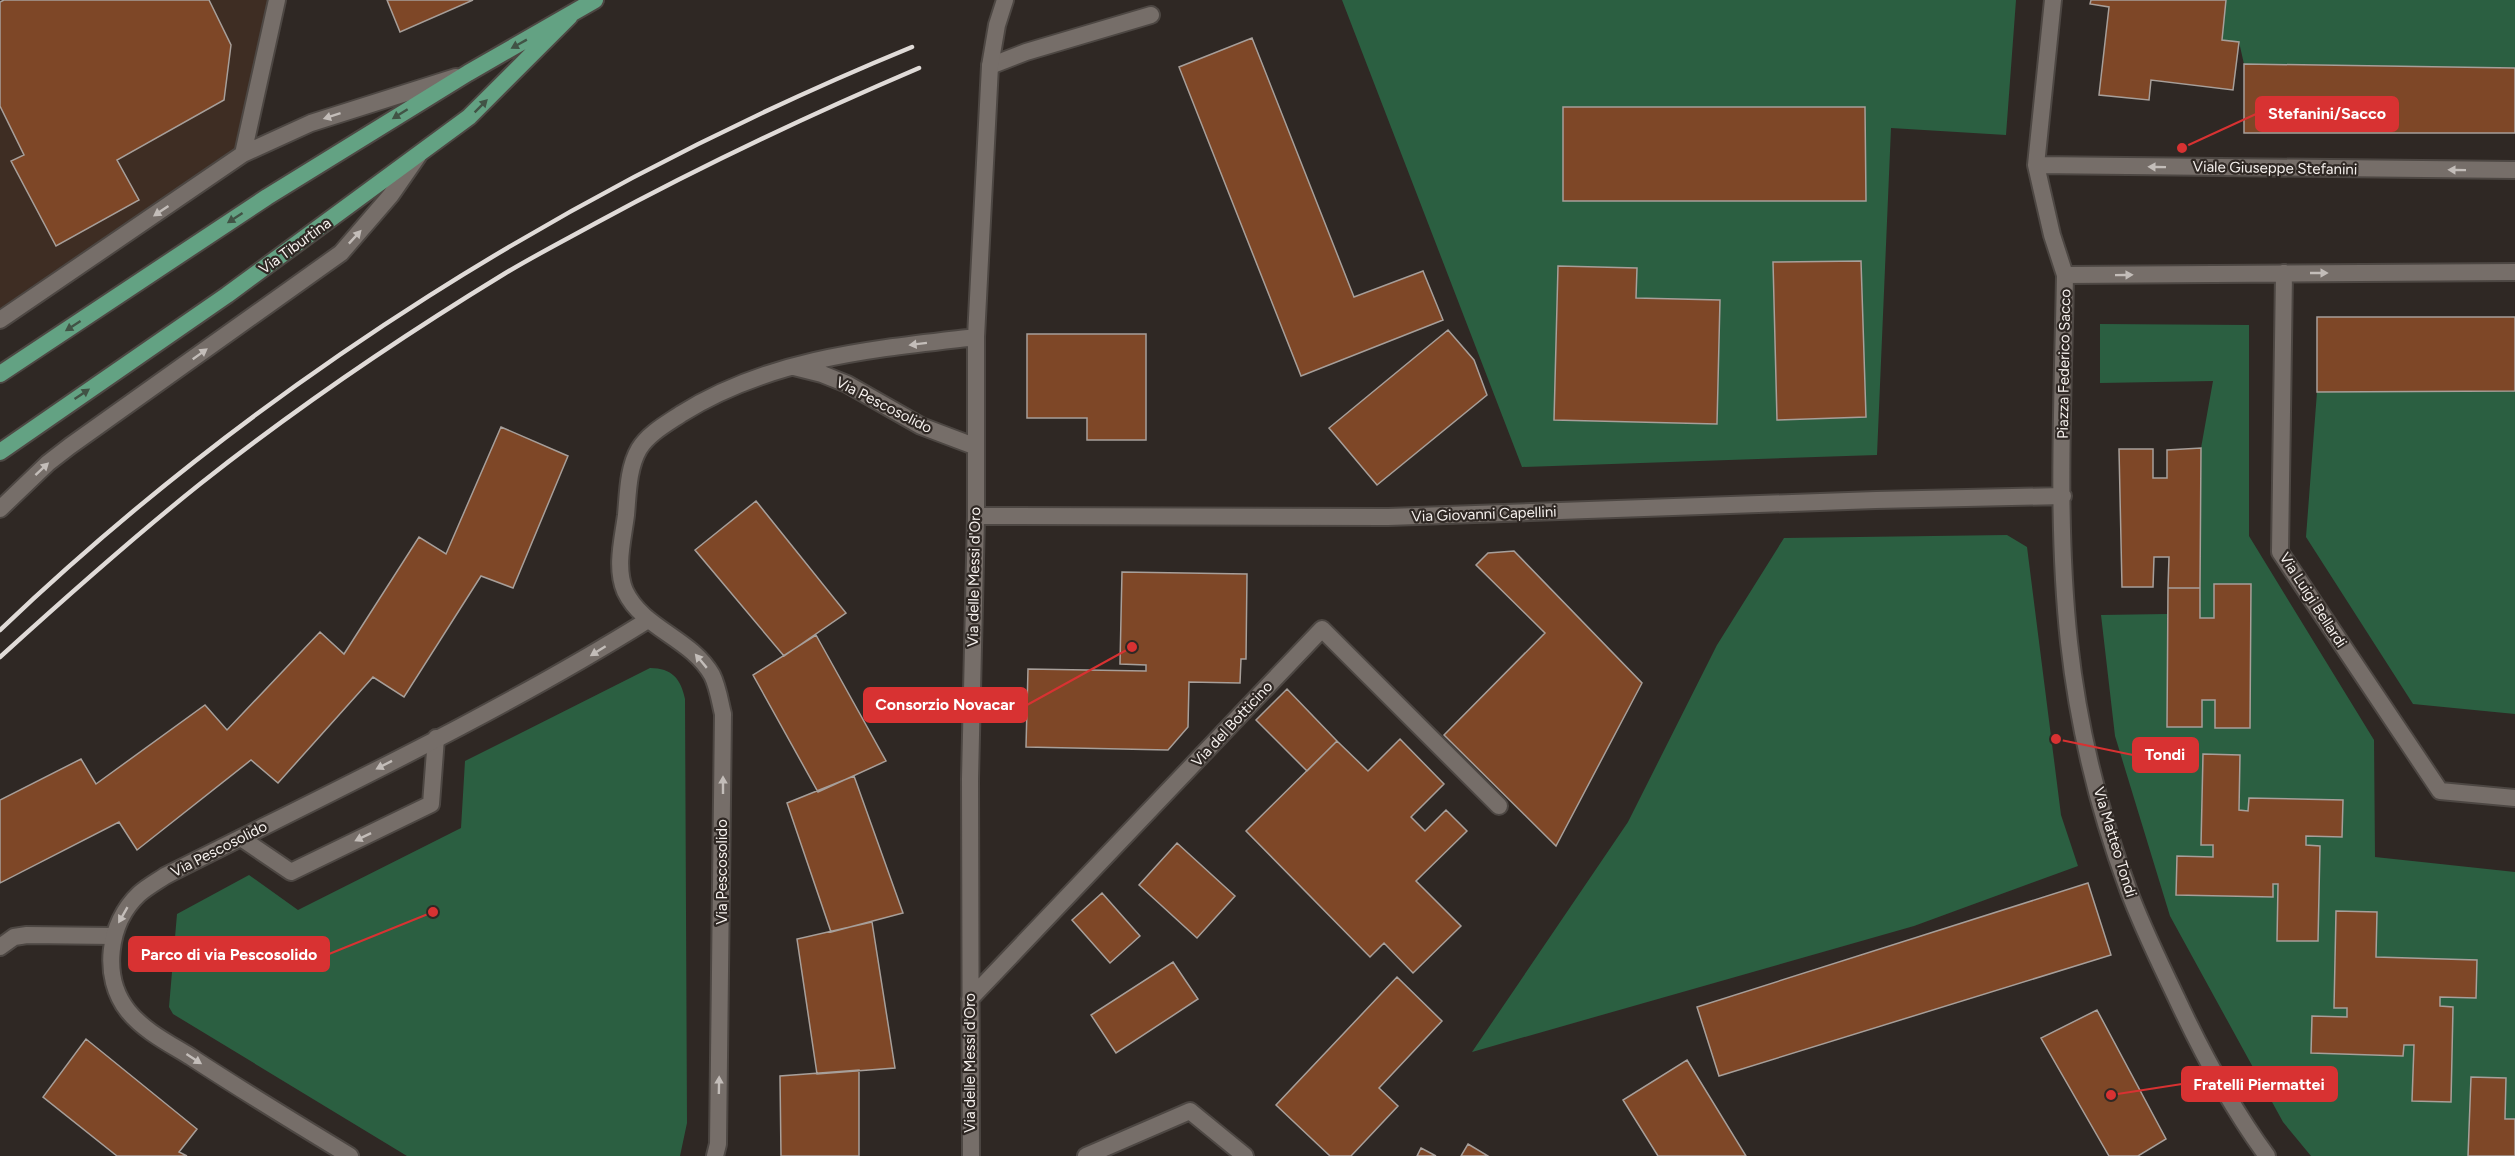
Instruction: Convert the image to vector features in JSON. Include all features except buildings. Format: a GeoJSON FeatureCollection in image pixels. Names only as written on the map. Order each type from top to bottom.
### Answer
{"type":"FeatureCollection","features":[{"type":"Feature","properties":{"kind":"main road","name":"Via Tiburtina"},"geometry":{"type":"LineString","coordinates":[[0,374],[267,197],[468,73],[595,0]]}},
{"type":"Feature","properties":{"kind":"main road","name":"Via Tiburtina"},"geometry":{"type":"LineString","coordinates":[[0,452],[227,295],[419,156],[469,117],[570,16]]}},
{"type":"Feature","properties":{"kind":"street"},"geometry":{"type":"LineString","coordinates":[[243,154],[277,0]]}},
{"type":"Feature","properties":{"kind":"street","name":"Via delle Messi d'Oro"},"geometry":{"type":"LineString","coordinates":[[971,1156],[970,790],[976,516],[974,446],[976,337],[990,66],[997,26],[1005,0]]}},
{"type":"Feature","properties":{"kind":"street","name":"Piazza Federico Sacco"},"geometry":{"type":"LineString","coordinates":[[2053,0],[2036,165],[2052,235],[2065,275],[2063,496]]}},
{"type":"Feature","properties":{"kind":"street"},"geometry":{"type":"LineString","coordinates":[[990,66],[1067,39],[1151,15]]}},
{"type":"Feature","properties":{"kind":"street","name":"Via Tiburtina"},"geometry":{"type":"LineString","coordinates":[[0,320],[243,154],[311,123],[468,73]]}},
{"type":"Feature","properties":{"kind":"street"},"geometry":{"type":"LineString","coordinates":[[0,509],[48,463],[70,446],[341,253],[419,156]]}},
{"type":"Feature","properties":{"kind":"street","name":"Viale Giuseppe Stefanini"},"geometry":{"type":"LineString","coordinates":[[2036,165],[2515,171]]}},
{"type":"Feature","properties":{"kind":"street"},"geometry":{"type":"LineString","coordinates":[[2065,275],[2515,272]]}},
{"type":"Feature","properties":{"kind":"street","name":"Via Luigi Bellardi"},"geometry":{"type":"LineString","coordinates":[[2284,273],[2280,552],[2440,791],[2515,798]]}},
{"type":"Feature","properties":{"kind":"street","name":"Via Pescosolido"},"geometry":{"type":"LineString","coordinates":[[715,1156],[718,1144],[722,995],[723,714],[713,676],[689,647],[648,620],[630,600],[620,575],[632,464],[646,439],[692,407],[760,376],[824,357],[976,337]]}},
{"type":"Feature","properties":{"kind":"street","name":"Via Pescosolido"},"geometry":{"type":"LineString","coordinates":[[793,367],[822,374],[847,384],[921,426],[974,446]]}},
{"type":"Feature","properties":{"kind":"street","name":"Via Giovanni Capellini"},"geometry":{"type":"LineString","coordinates":[[976,516],[1388,517],[1876,500],[2063,496]]}},
{"type":"Feature","properties":{"kind":"street","name":"Via Matteo Tondi"},"geometry":{"type":"LineString","coordinates":[[2063,496],[2069,642],[2079,707],[2114,846],[2142,924],[2199,1046],[2239,1116],[2267,1156]]}},
{"type":"Feature","properties":{"kind":"street","name":"Via Pescosolido"},"geometry":{"type":"LineString","coordinates":[[350,1156],[252,1097],[145,1028],[128,1011],[118,994],[112,967],[114,936],[119,920],[129,905],[146,888],[584,660],[648,620]]}},
{"type":"Feature","properties":{"kind":"street","name":"Via del Botticino"},"geometry":{"type":"LineString","coordinates":[[970,999],[1322,629],[1499,806]]}},
{"type":"Feature","properties":{"kind":"street"},"geometry":{"type":"LineString","coordinates":[[241,838],[291,872],[431,804],[436,738]]}},
{"type":"Feature","properties":{"kind":"street"},"geometry":{"type":"LineString","coordinates":[[0,947],[14,937],[27,935],[114,936]]}},
{"type":"Feature","properties":{"kind":"street"},"geometry":{"type":"LineString","coordinates":[[1086,1156],[1190,1111],[1245,1156]]}},
{"type":"Feature","properties":{"kind":"shaded area"},"geometry":{"type":"Polygon","coordinates":[[[0,0],[277,0],[243,154],[0,320],[0,0]]]}},
{"type":"Feature","properties":{"kind":"green space"},"geometry":{"type":"Polygon","coordinates":[[[1342,0],[2016,0],[2006,135],[1891,128],[1877,455],[1522,467],[1342,0]],[[1563,107],[1563,201],[1866,201],[1865,107],[1563,107]],[[1861,261],[1773,263],[1777,420],[1865,417],[1861,261]],[[1558,267],[1555,420],[1717,424],[1719,301],[1636,298],[1637,268],[1558,267]]]}},
{"type":"Feature","properties":{"kind":"green space"},"geometry":{"type":"Polygon","coordinates":[[[2226,0],[2515,0],[2515,68],[2244,64],[2239,42],[2222,40],[2226,0]]]}},
{"type":"Feature","properties":{"kind":"green space"},"geometry":{"type":"Polygon","coordinates":[[[2100,324],[2249,325],[2249,536],[2374,740],[2375,857],[2515,872],[2515,1119],[2505,1119],[2468,1156],[2311,1156],[2283,1122],[2170,916],[2115,736],[2101,615],[2167,614],[2167,727],[2202,727],[2202,700],[2215,700],[2215,728],[2250,728],[2214,618],[2200,618],[2201,448],[2213,381],[2100,383],[2100,324]]]}},
{"type":"Feature","properties":{"kind":"green space"},"geometry":{"type":"Polygon","coordinates":[[[2515,391],[2515,714],[2413,704],[2306,537],[2317,392],[2515,391]]]}},
{"type":"Feature","properties":{"kind":"green space"},"geometry":{"type":"Polygon","coordinates":[[[2007,535],[2027,547],[2061,815],[2078,866],[1914,926],[1472,1052],[1628,822],[1717,645],[1784,538],[2007,535]]]}},
{"type":"Feature","properties":{"kind":"green space"},"geometry":{"type":"Polygon","coordinates":[[[650,668],[664,670],[674,676],[681,686],[685,699],[687,1123],[680,1156],[407,1156],[173,1014],[169,1007],[177,914],[249,875],[298,910],[461,828],[465,761],[650,668]]]}},
{"type":"Feature","properties":{"kind":"railway"},"geometry":{"type":"LineString","coordinates":[[0,630],[101,539],[206,452],[316,372],[429,296],[545,226],[665,161],[787,101],[912,47]]}},
{"type":"Feature","properties":{"kind":"railway"},"geometry":{"type":"LineString","coordinates":[[0,657],[98,569],[236,456],[349,374],[465,298],[515,267],[675,181],[919,68]]}},
{"type":"Feature","properties":{"kind":"place","name":"Stefanini/Sacco"},"geometry":{"type":"Point","coordinates":[2182,148]}},
{"type":"Feature","properties":{"kind":"place","name":"Consorzio Novacar"},"geometry":{"type":"Point","coordinates":[1132,647]}},
{"type":"Feature","properties":{"kind":"place","name":"Tondi"},"geometry":{"type":"Point","coordinates":[2056,739]}},
{"type":"Feature","properties":{"kind":"place","name":"Parco di via Pescosolido"},"geometry":{"type":"Point","coordinates":[433,912]}},
{"type":"Feature","properties":{"kind":"place","name":"Fratelli Piermattei"},"geometry":{"type":"Point","coordinates":[2111,1095]}}]}
